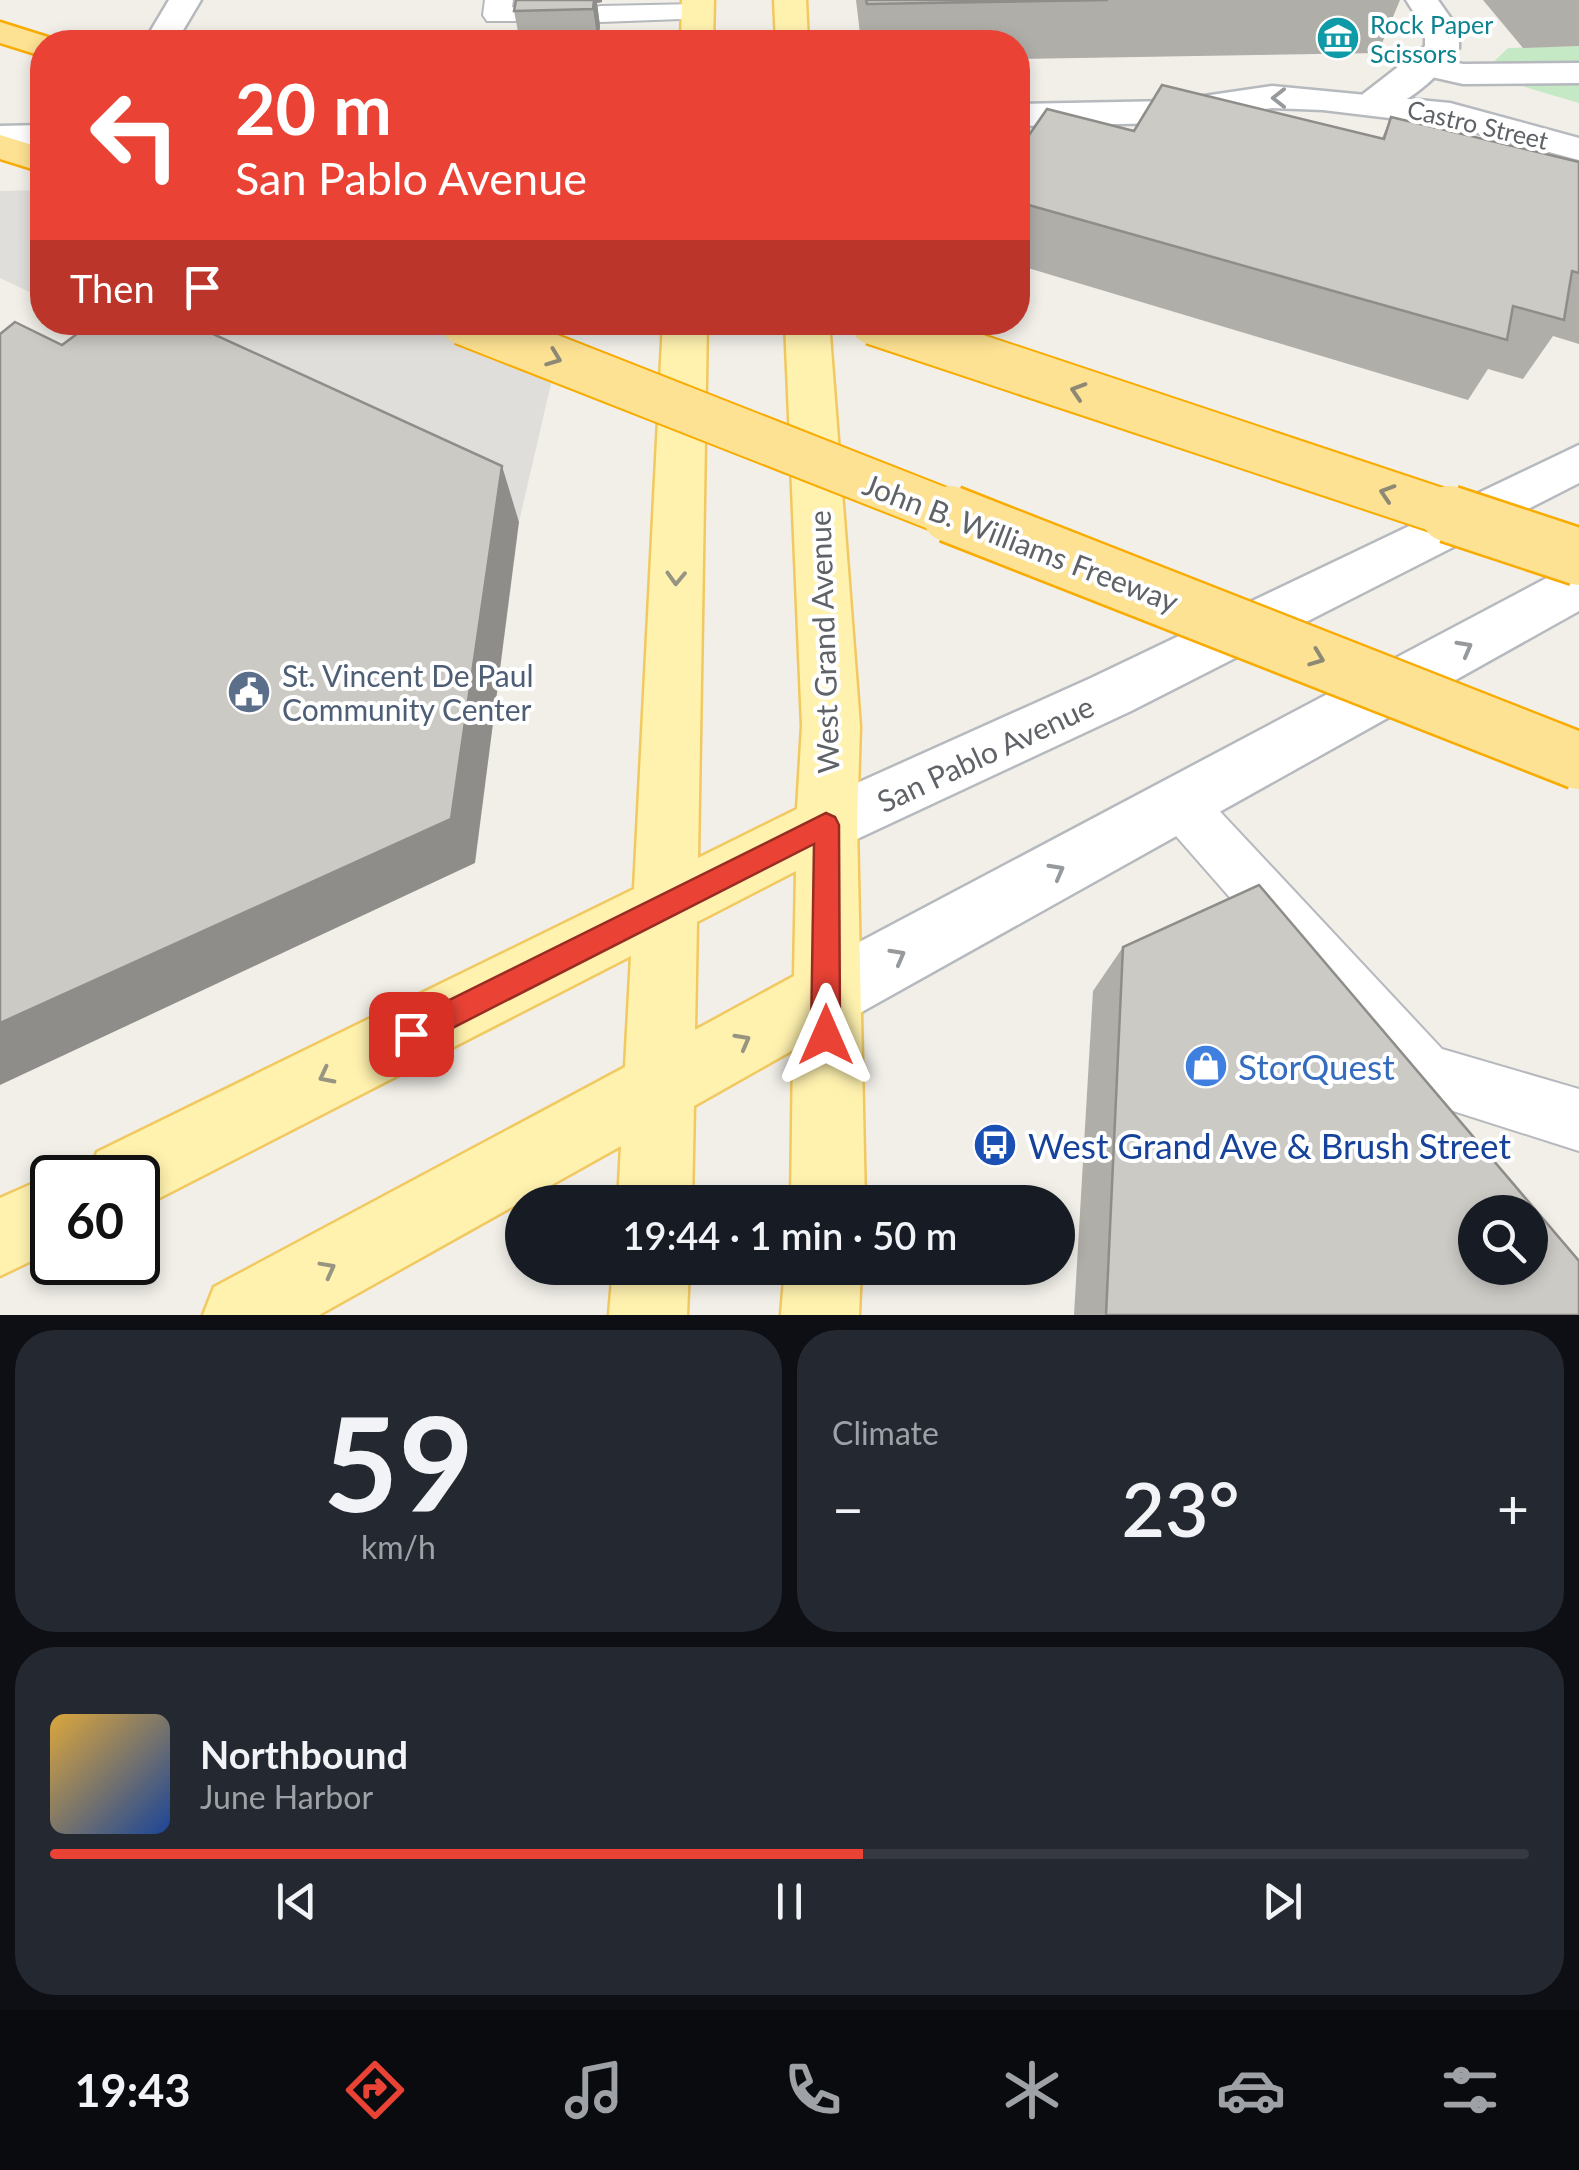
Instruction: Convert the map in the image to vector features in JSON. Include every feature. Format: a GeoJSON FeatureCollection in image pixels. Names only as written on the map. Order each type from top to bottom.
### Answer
{"type":"FeatureCollection","features":[{"type":"Feature","properties":{"kind":"highway"},"geometry":{"type":"LineString","coordinates":[[0,32],[30,42]]}},
{"type":"Feature","properties":{"kind":"highway"},"geometry":{"type":"LineString","coordinates":[[0,146],[30,157]]}},
{"type":"Feature","properties":{"kind":"highway","name":"John B. Williams Freeway"},"geometry":{"type":"LineString","coordinates":[[496,335],[1579,761]]}},
{"type":"Feature","properties":{"kind":"highway"},"geometry":{"type":"LineString","coordinates":[[912,335],[1579,557]]}},
{"type":"Feature","properties":{"kind":"main road"},"geometry":{"type":"LineString","coordinates":[[167,30],[185,0]]}},
{"type":"Feature","properties":{"kind":"main road"},"geometry":{"type":"LineString","coordinates":[[790,0],[791,30]]}},
{"type":"Feature","properties":{"kind":"main road"},"geometry":{"type":"LineString","coordinates":[[1376,102],[1426,66],[1442,48],[1442,30],[1422,0]]}},
{"type":"Feature","properties":{"kind":"main road"},"geometry":{"type":"LineString","coordinates":[[1426,66],[1463,74],[1579,72]]}},
{"type":"Feature","properties":{"kind":"main road","name":"Castro Street"},"geometry":{"type":"LineString","coordinates":[[1170,112],[1272,97],[1376,102],[1450,114],[1579,149]]}},
{"type":"Feature","properties":{"kind":"main road"},"geometry":{"type":"LineString","coordinates":[[1030,114],[1170,112],[1305,134]]}},
{"type":"Feature","properties":{"kind":"main road"},"geometry":{"type":"LineString","coordinates":[[0,137],[30,136]]}},
{"type":"Feature","properties":{"kind":"main road"},"geometry":{"type":"LineString","coordinates":[[656,1185],[685,335]]}},
{"type":"Feature","properties":{"kind":"main road","name":"West Grand Avenue"},"geometry":{"type":"LineString","coordinates":[[808,335],[831,726],[826,825],[828,1185]]}},
{"type":"Feature","properties":{"kind":"main road","name":"San Pablo Avenue"},"geometry":{"type":"LineString","coordinates":[[160,1159],[826,825],[971,762],[1192,656],[1579,462]]}},
{"type":"Feature","properties":{"kind":"main road"},"geometry":{"type":"LineString","coordinates":[[242,1315],[1579,586]]}},
{"type":"Feature","properties":{"kind":"main road"},"geometry":{"type":"LineString","coordinates":[[0,1238],[30,1223]]}},
{"type":"Feature","properties":{"kind":"main road"},"geometry":{"type":"LineString","coordinates":[[648,1315],[650,1285]]}},
{"type":"Feature","properties":{"kind":"main road"},"geometry":{"type":"LineString","coordinates":[[820,1315],[822,1285]]}},
{"type":"Feature","properties":{"kind":"lane"},"geometry":{"type":"LineString","coordinates":[[600,14],[697,18]]}},
{"type":"Feature","properties":{"kind":"lane"},"geometry":{"type":"LineString","coordinates":[[496,19],[527,15]]}},
{"type":"Feature","properties":{"kind":"lane"},"geometry":{"type":"LineString","coordinates":[[1180,804],[1424,1074],[1579,1120]]}},
{"type":"Feature","properties":{"kind":"shaded area"},"geometry":{"type":"Polygon","coordinates":[[[30,190],[30,292],[0,278],[0,191],[30,190]]]}},
{"type":"Feature","properties":{"kind":"shaded area"},"geometry":{"type":"Polygon","coordinates":[[[120,335],[562,335],[519,522],[120,335]]]}},
{"type":"Feature","properties":{"kind":"green space"},"geometry":{"type":"Polygon","coordinates":[[[1579,46],[1579,103],[1481,74],[1508,48],[1579,46]]]}},
{"type":"Feature","properties":{"kind":"building"},"geometry":{"type":"Polygon","coordinates":[[[516,0],[594,0],[593,9],[514,11],[516,0]]]}},
{"type":"Feature","properties":{"kind":"building"},"geometry":{"type":"Polygon","coordinates":[[[866,0],[1108,0],[867,4],[866,0]]]}},
{"type":"Feature","properties":{"kind":"building"},"geometry":{"type":"Polygon","coordinates":[[[1162,85],[1384,139],[1391,117],[1579,162],[1579,273],[1572,271],[1564,320],[1513,306],[1507,340],[1030,205],[1030,134],[1047,109],[1134,131],[1162,85]]]}},
{"type":"Feature","properties":{"kind":"building","name":"St. Vincent De Paul Community Center"},"geometry":{"type":"Polygon","coordinates":[[[15,322],[30,329],[30,335],[42,335],[62,345],[75,335],[215,335],[502,466],[451,819],[0,1023],[0,334],[15,322]]]}},
{"type":"Feature","properties":{"kind":"building","name":"StorQuest"},"geometry":{"type":"Polygon","coordinates":[[[1259,885],[1523,1195],[1458,1195],[1458,1285],[1548,1285],[1548,1225],[1579,1261],[1579,1315],[1106,1315],[1123,947],[1259,885]]]}},
{"type":"Feature","properties":{"kind":"place","name":"Rock Paper Scissors"},"geometry":{"type":"Point","coordinates":[1338,38]}},
{"type":"Feature","properties":{"kind":"place","name":"St. Vincent De Paul Community Center"},"geometry":{"type":"Point","coordinates":[249,692]}},
{"type":"Feature","properties":{"kind":"place","name":"StorQuest"},"geometry":{"type":"Point","coordinates":[1206,1066]}},
{"type":"Feature","properties":{"kind":"place","name":"West Grand Ave & Brush Street"},"geometry":{"type":"Point","coordinates":[995,1145]}},
{"type":"Feature","properties":{"kind":"route"},"geometry":{"type":"LineString","coordinates":[[411,1034],[826,825],[826,1035]]}}]}
